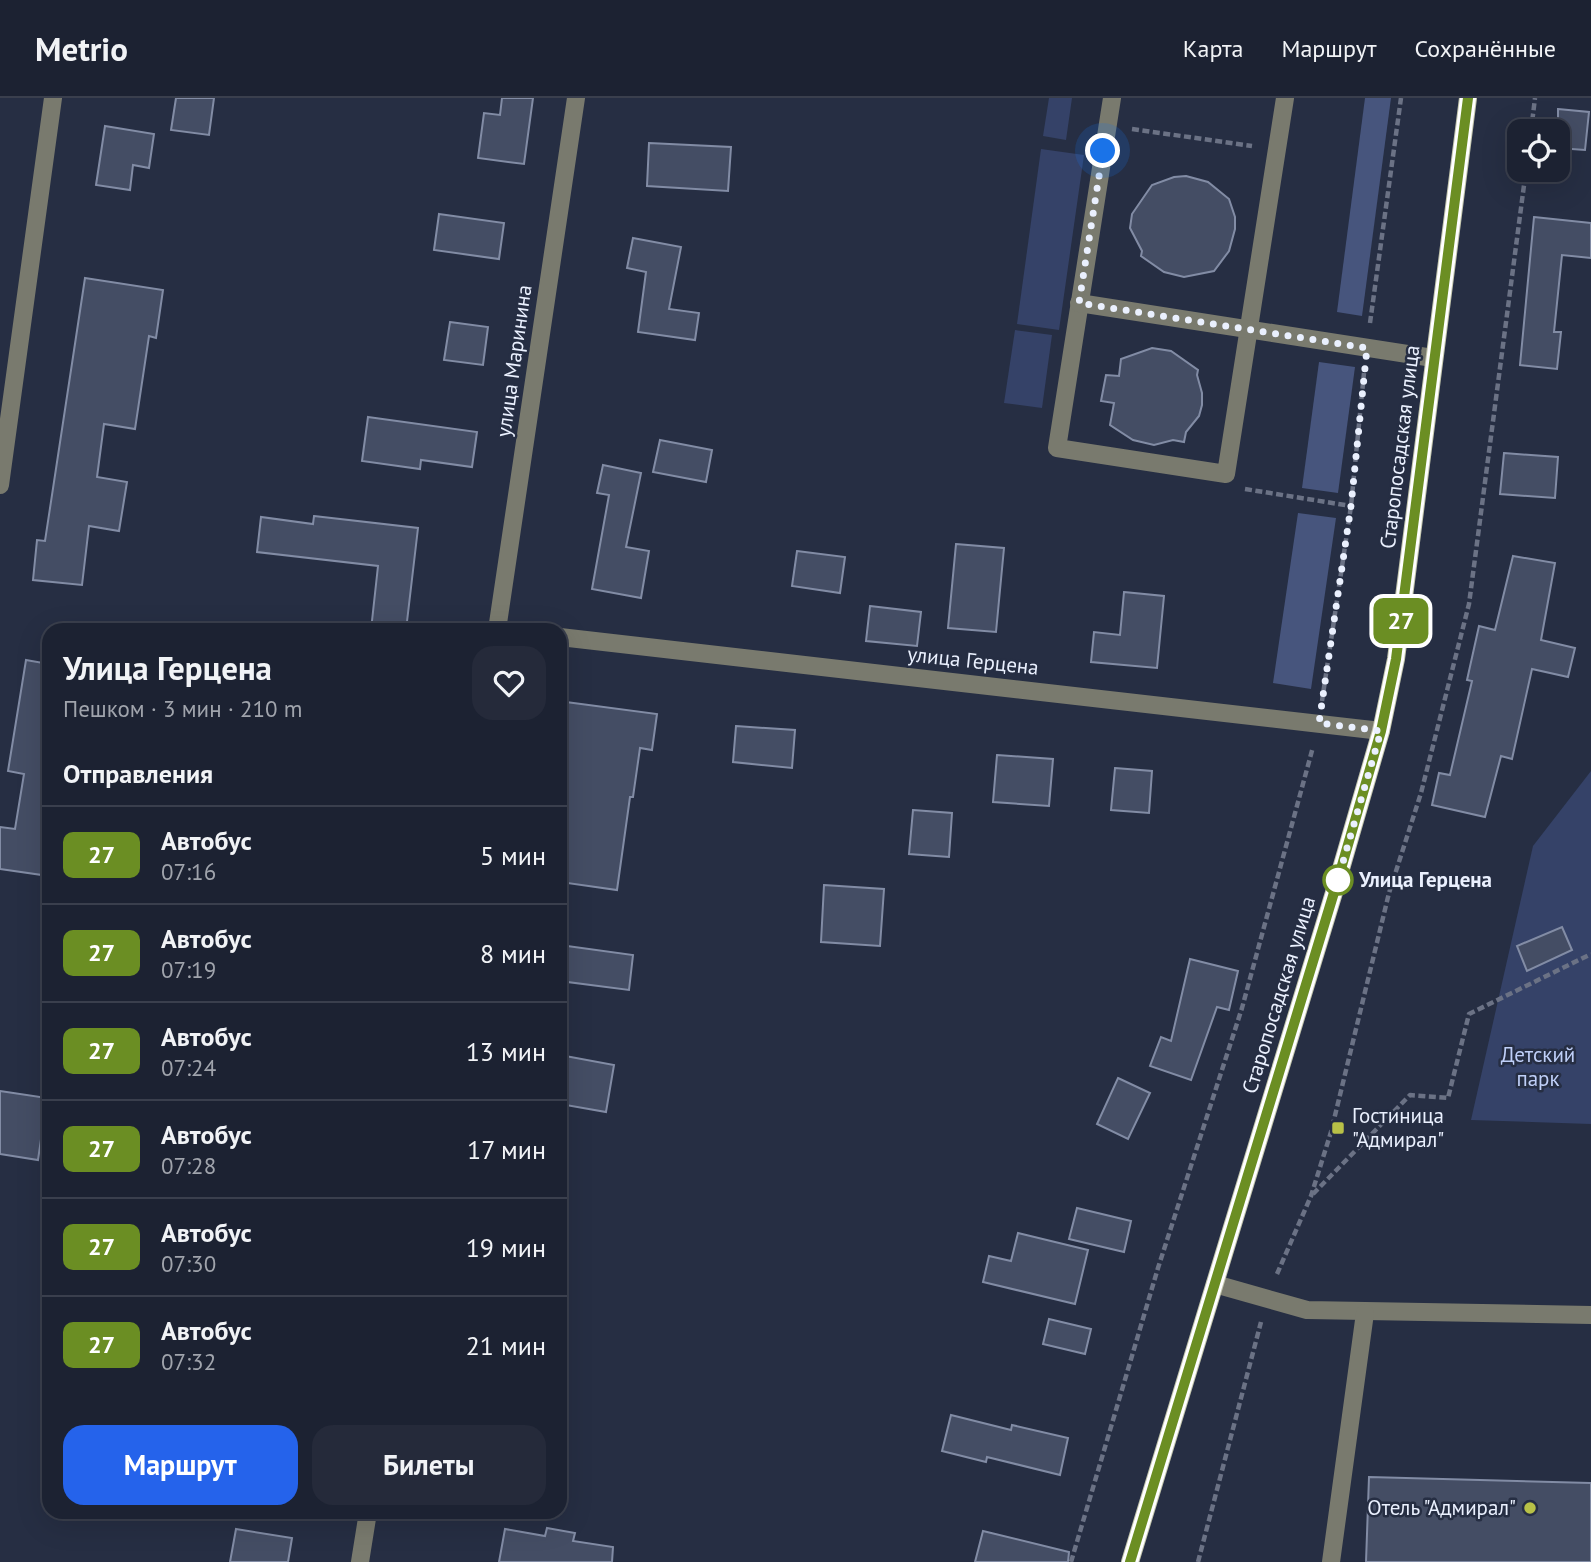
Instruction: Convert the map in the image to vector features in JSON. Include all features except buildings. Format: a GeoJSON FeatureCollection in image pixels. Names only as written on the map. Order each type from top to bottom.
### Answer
{"type":"FeatureCollection","features":[{"type":"Feature","properties":{"kind":"main road","name":"Старопосадская улица"},"geometry":{"type":"LineString","coordinates":[[1130,1562],[1381,731],[1396,659],[1468,98]]}},
{"type":"Feature","properties":{"kind":"street"},"geometry":{"type":"LineString","coordinates":[[0,485],[53,98]]}},
{"type":"Feature","properties":{"kind":"street","name":"улица Маринина"},"geometry":{"type":"LineString","coordinates":[[499,623],[576,98]]}},
{"type":"Feature","properties":{"kind":"street"},"geometry":{"type":"LineString","coordinates":[[1112,98],[1057,448],[1226,474],[1285,98]]}},
{"type":"Feature","properties":{"kind":"street"},"geometry":{"type":"LineString","coordinates":[[1079,303],[1433,358]]}},
{"type":"Feature","properties":{"kind":"street","name":"улица Герцена"},"geometry":{"type":"LineString","coordinates":[[567,639],[1381,731]]}},
{"type":"Feature","properties":{"kind":"street"},"geometry":{"type":"LineString","coordinates":[[1215,1283],[1307,1310],[1591,1315]]}},
{"type":"Feature","properties":{"kind":"street"},"geometry":{"type":"LineString","coordinates":[[1331,1562],[1365,1312]]}},
{"type":"Feature","properties":{"kind":"street"},"geometry":{"type":"LineString","coordinates":[[360,1562],[367,1519]]}},
{"type":"Feature","properties":{"kind":"path"},"geometry":{"type":"LineString","coordinates":[[1071,1562],[1158,1268],[1242,1008],[1319,723],[1351,506],[1367,348],[1401,98]]}},
{"type":"Feature","properties":{"kind":"path"},"geometry":{"type":"LineString","coordinates":[[1532,119],[1535,98]]}},
{"type":"Feature","properties":{"kind":"path"},"geometry":{"type":"LineString","coordinates":[[1107,126],[1276,149]]}},
{"type":"Feature","properties":{"kind":"path"},"geometry":{"type":"LineString","coordinates":[[1198,1562],[1267,1297],[1311,1196],[1331,1132],[1389,893],[1421,793],[1469,604],[1524,182]]}},
{"type":"Feature","properties":{"kind":"path"},"geometry":{"type":"LineString","coordinates":[[1226,474],[1239,488],[1351,506]]}},
{"type":"Feature","properties":{"kind":"path"},"geometry":{"type":"LineString","coordinates":[[1311,1196],[1410,1095],[1448,1098],[1469,1014],[1591,954]]}},
{"type":"Feature","properties":{"kind":"green space"},"geometry":{"type":"Polygon","coordinates":[[[1049,98],[1072,98],[1066,140],[1043,136],[1049,98]]]}},
{"type":"Feature","properties":{"kind":"green space"},"geometry":{"type":"Polygon","coordinates":[[[1041,149],[1084,155],[1059,330],[1017,324],[1041,149]]]}},
{"type":"Feature","properties":{"kind":"green space"},"geometry":{"type":"Polygon","coordinates":[[[1015,330],[1052,335],[1042,408],[1004,403],[1015,330]]]}},
{"type":"Feature","properties":{"kind":"green space","name":"Детский парк"},"geometry":{"type":"Polygon","coordinates":[[[1591,771],[1591,1124],[1471,1120],[1533,846],[1591,771]]]}},
{"type":"Feature","properties":{"kind":"shaded area"},"geometry":{"type":"Polygon","coordinates":[[[1365,98],[1391,98],[1362,316],[1337,312],[1365,98]]]}},
{"type":"Feature","properties":{"kind":"shaded area"},"geometry":{"type":"Polygon","coordinates":[[[1319,362],[1355,367],[1338,493],[1302,488],[1319,362]]]}},
{"type":"Feature","properties":{"kind":"shaded area"},"geometry":{"type":"Polygon","coordinates":[[[1298,513],[1336,518],[1311,689],[1273,683],[1298,513]]]}},
{"type":"Feature","properties":{"kind":"bus line","name":"27"},"geometry":{"type":"LineString","coordinates":[[1130,1562],[1381,731],[1396,659],[1468,98]]}},
{"type":"Feature","properties":{"kind":"place","name":"Улица Герцена"},"geometry":{"type":"Point","coordinates":[1338,880]}},
{"type":"Feature","properties":{"kind":"place","name":"Гостиница \"Адмирал\""},"geometry":{"type":"Point","coordinates":[1338,1128]}},
{"type":"Feature","properties":{"kind":"place","name":"Отель \"Адмирал\""},"geometry":{"type":"Point","coordinates":[1530,1508]}},
{"type":"Feature","properties":{"kind":"route"},"geometry":{"type":"LineString","coordinates":[[1103,151],[1079,303],[1367,348],[1351,506],[1319,723],[1381,731],[1336,886],[1338,880]]}}]}
